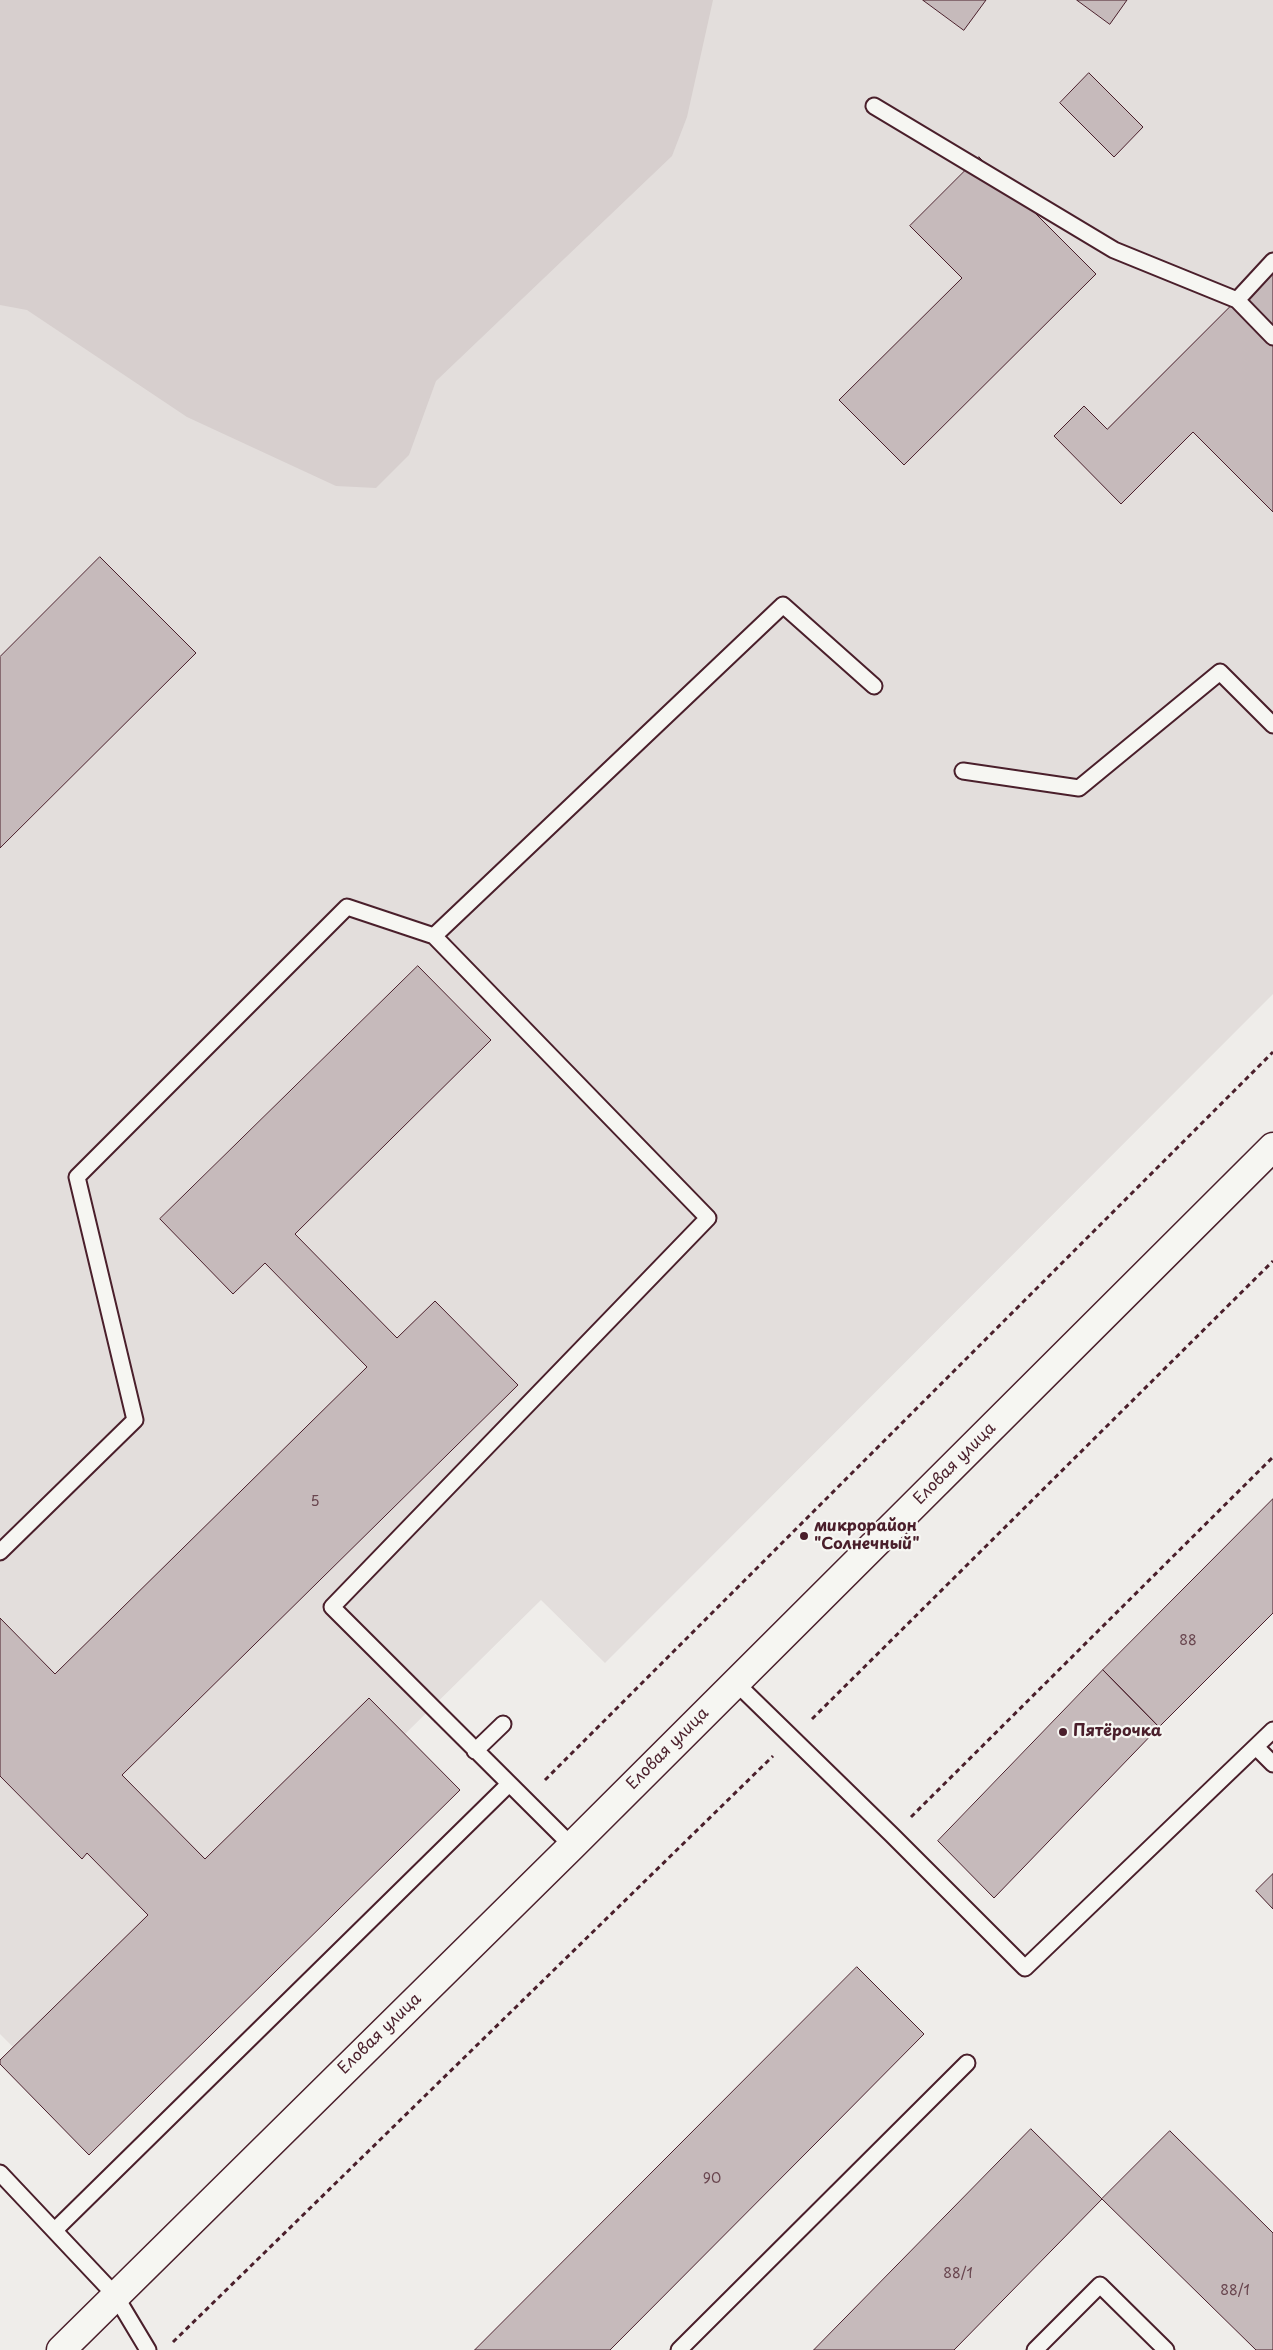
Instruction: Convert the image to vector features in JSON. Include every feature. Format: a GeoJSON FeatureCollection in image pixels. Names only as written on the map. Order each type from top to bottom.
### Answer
{"type":"FeatureCollection","features":[{"type":"Feature","properties":{"kind":"main road","name":"Еловая улица"},"geometry":{"type":"LineString","coordinates":[[61,2350],[572,1846],[1273,1147]]}},
{"type":"Feature","properties":{"kind":"lane"},"geometry":{"type":"LineString","coordinates":[[874,106],[1114,250],[1236,300],[1273,337]]}},
{"type":"Feature","properties":{"kind":"lane"},"geometry":{"type":"LineString","coordinates":[[1236,300],[1273,262]]}},
{"type":"Feature","properties":{"kind":"lane"},"geometry":{"type":"LineString","coordinates":[[434,936],[783,605],[874,686]]}},
{"type":"Feature","properties":{"kind":"lane"},"geometry":{"type":"LineString","coordinates":[[963,771],[1079,788],[1220,672],[1273,724]]}},
{"type":"Feature","properties":{"kind":"lane"},"geometry":{"type":"LineString","coordinates":[[0,1552],[135,1420],[77,1177],[347,908],[434,936],[708,1218],[332,1608],[572,1846]]}},
{"type":"Feature","properties":{"kind":"lane"},"geometry":{"type":"LineString","coordinates":[[735,1682],[1025,1968],[1273,1730]]}},
{"type":"Feature","properties":{"kind":"lane"},"geometry":{"type":"LineString","coordinates":[[475,1751],[503,1724]]}},
{"type":"Feature","properties":{"kind":"lane"},"geometry":{"type":"LineString","coordinates":[[1256,1747],[1273,1764]]}},
{"type":"Feature","properties":{"kind":"lane"},"geometry":{"type":"LineString","coordinates":[[55,2230],[509,1784]]}},
{"type":"Feature","properties":{"kind":"lane"},"geometry":{"type":"LineString","coordinates":[[679,2350],[967,2063]]}},
{"type":"Feature","properties":{"kind":"lane"},"geometry":{"type":"LineString","coordinates":[[0,2174],[115,2295],[148,2350]]}},
{"type":"Feature","properties":{"kind":"lane"},"geometry":{"type":"LineString","coordinates":[[1035,2350],[1100,2285],[1166,2350]]}},
{"type":"Feature","properties":{"kind":"path"},"geometry":{"type":"LineString","coordinates":[[525,1800],[1273,1052]]}},
{"type":"Feature","properties":{"kind":"path"},"geometry":{"type":"LineString","coordinates":[[172,2343],[792,1738],[1273,1262]]}},
{"type":"Feature","properties":{"kind":"path"},"geometry":{"type":"LineString","coordinates":[[892,1835],[1273,1457]]}},
{"type":"Feature","properties":{"kind":"shaded area"},"geometry":{"type":"Polygon","coordinates":[[[0,0],[1273,0],[1273,994],[605,1663],[541,1600],[405,1734],[460,1790],[0,2064],[13,2047],[0,2034],[0,0]]]}},
{"type":"Feature","properties":{"kind":"shaded area"},"geometry":{"type":"Polygon","coordinates":[[[0,0],[713,0],[687,117],[672,156],[436,381],[409,455],[376,488],[336,486],[187,417],[27,310],[0,305],[0,0]]]}},
{"type":"Feature","properties":{"kind":"building"},"geometry":{"type":"Polygon","coordinates":[[[923,0],[986,0],[964,30],[923,0]]]}},
{"type":"Feature","properties":{"kind":"building"},"geometry":{"type":"Polygon","coordinates":[[[1077,0],[1127,0],[1110,24],[1077,0]]]}},
{"type":"Feature","properties":{"kind":"building"},"geometry":{"type":"Polygon","coordinates":[[[1089,73],[1143,127],[1114,157],[1060,103],[1089,73]]]}},
{"type":"Feature","properties":{"kind":"building"},"geometry":{"type":"Polygon","coordinates":[[[979,157],[1096,274],[904,465],[839,400],[962,278],[910,226],[979,157]]]}},
{"type":"Feature","properties":{"kind":"building"},"geometry":{"type":"Polygon","coordinates":[[[1273,264],[1273,512],[1193,432],[1121,504],[1054,436],[1084,406],[1107,429],[1273,264]]]}},
{"type":"Feature","properties":{"kind":"building"},"geometry":{"type":"Polygon","coordinates":[[[100,557],[196,653],[0,848],[0,657],[100,557]]]}},
{"type":"Feature","properties":{"kind":"building"},"geometry":{"type":"Polygon","coordinates":[[[418,966],[491,1040],[295,1234],[397,1338],[435,1301],[518,1385],[122,1775],[205,1859],[369,1698],[460,1790],[89,2155],[0,2064],[0,2060],[148,1915],[87,1853],[82,1859],[0,1776],[0,1618],[55,1674],[367,1367],[265,1263],[233,1294],[160,1219],[418,966]]]}},
{"type":"Feature","properties":{"kind":"building"},"geometry":{"type":"Polygon","coordinates":[[[1273,1499],[1273,1613],[1159,1727],[1103,1670],[1273,1499]]]}},
{"type":"Feature","properties":{"kind":"building"},"geometry":{"type":"Polygon","coordinates":[[[1103,1670],[1159,1727],[994,1898],[938,1841],[1103,1670]]]}},
{"type":"Feature","properties":{"kind":"building"},"geometry":{"type":"Polygon","coordinates":[[[1273,1874],[1273,1909],[1256,1891],[1273,1874]]]}},
{"type":"Feature","properties":{"kind":"building"},"geometry":{"type":"Polygon","coordinates":[[[857,1967],[924,2034],[610,2350],[475,2350],[857,1967]]]}},
{"type":"Feature","properties":{"kind":"building"},"geometry":{"type":"Polygon","coordinates":[[[1031,2129],[1102,2199],[954,2350],[814,2350],[1031,2129]]]}},
{"type":"Feature","properties":{"kind":"building"},"geometry":{"type":"Polygon","coordinates":[[[1170,2131],[1273,2233],[1273,2350],[1256,2350],[1102,2199],[1170,2131]]]}},
{"type":"Feature","properties":{"kind":"place","name":"микрорайон \"Солнечный\""},"geometry":{"type":"Point","coordinates":[804,1536]}},
{"type":"Feature","properties":{"kind":"place","name":"Пятёрочка"},"geometry":{"type":"Point","coordinates":[1063,1732]}}]}
